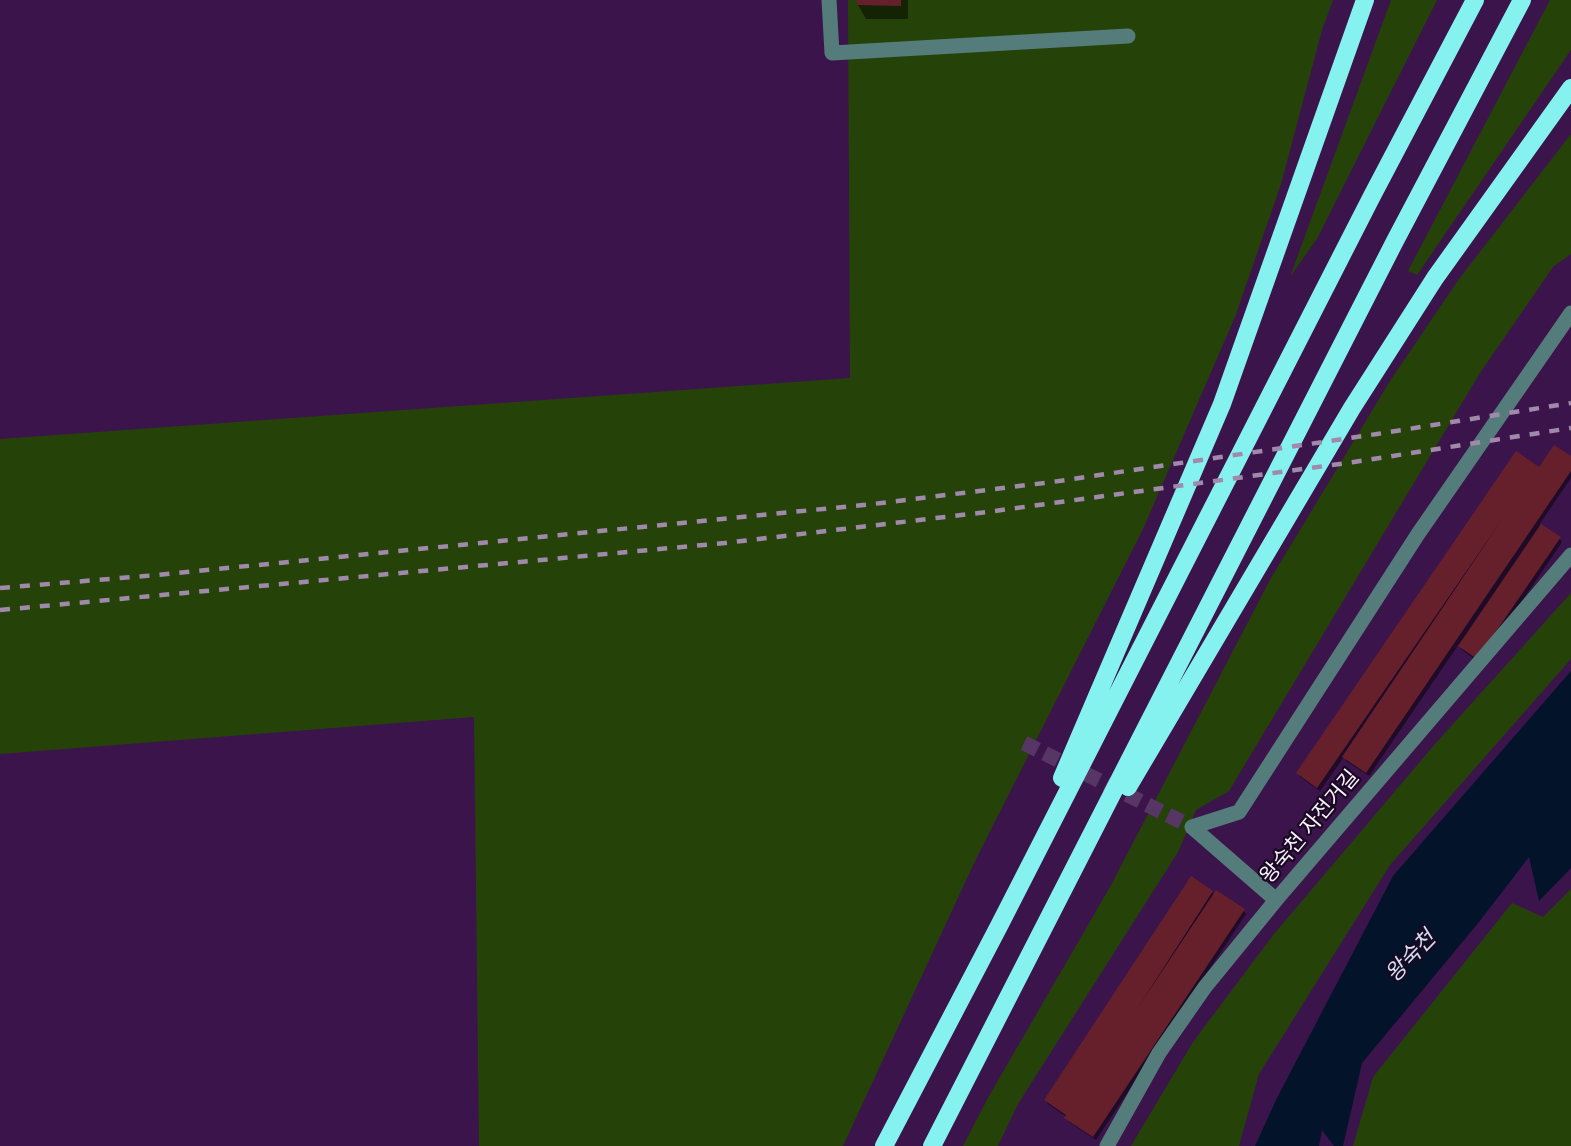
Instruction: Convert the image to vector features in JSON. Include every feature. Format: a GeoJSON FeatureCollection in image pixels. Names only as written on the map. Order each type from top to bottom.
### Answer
{"type":"FeatureCollection","features":[{"type":"Feature","properties":{"kind":"highway"},"geometry":{"type":"LineString","coordinates":[[999,926],[1222,404],[1365,0]]}},
{"type":"Feature","properties":{"kind":"highway"},"geometry":{"type":"LineString","coordinates":[[884,1146],[1475,0]]}},
{"type":"Feature","properties":{"kind":"highway"},"geometry":{"type":"LineString","coordinates":[[932,1146],[1390,252],[1522,0]]}},
{"type":"Feature","properties":{"kind":"highway"},"geometry":{"type":"LineString","coordinates":[[1036,943],[1352,408],[1436,278],[1571,88]]}},
{"type":"Feature","properties":{"kind":"street"},"geometry":{"type":"LineString","coordinates":[[829,0],[832,53],[1128,36]]}},
{"type":"Feature","properties":{"kind":"street"},"geometry":{"type":"LineString","coordinates":[[1276,900],[1192,827],[1239,812],[1418,534],[1571,313]]}},
{"type":"Feature","properties":{"kind":"street","name":"왕숙천 자전거길"},"geometry":{"type":"LineString","coordinates":[[1107,1146],[1159,1053],[1205,987],[1276,900],[1571,555]]}},
{"type":"Feature","properties":{"kind":"green space"},"geometry":{"type":"Polygon","coordinates":[[[848,0],[1333,0],[1322,30],[1281,184],[1235,317],[1143,529],[975,861],[843,1146],[479,1146],[474,717],[0,754],[0,439],[850,378],[848,0]]]}},
{"type":"Feature","properties":{"kind":"green space"},"geometry":{"type":"Polygon","coordinates":[[[1391,0],[1437,0],[1318,237],[1290,277],[1391,0]]]}},
{"type":"Feature","properties":{"kind":"green space"},"geometry":{"type":"Polygon","coordinates":[[[1550,0],[1571,0],[1571,50],[1417,275],[1408,271],[1550,0]]]}},
{"type":"Feature","properties":{"kind":"green space"},"geometry":{"type":"Polygon","coordinates":[[[1571,134],[1571,254],[1553,267],[1480,373],[1229,791],[1196,810],[1178,852],[1018,1104],[998,1146],[963,1146],[989,1096],[1110,887],[1271,578],[1390,381],[1459,279],[1571,134]]]}},
{"type":"Feature","properties":{"kind":"green space"},"geometry":{"type":"Polygon","coordinates":[[[1571,593],[1571,659],[1390,865],[1259,1074],[1239,1146],[1131,1146],[1193,1042],[1274,934],[1435,744],[1571,593]]]}},
{"type":"Feature","properties":{"kind":"green space"},"geometry":{"type":"Polygon","coordinates":[[[1571,889],[1571,1146],[1353,1146],[1373,1077],[1512,903],[1543,917],[1571,889]]]}},
{"type":"Feature","properties":{"kind":"water","name":"왕숙천"},"geometry":{"type":"Polygon","coordinates":[[[1571,671],[1571,868],[1539,901],[1529,857],[1479,922],[1362,1063],[1343,1146],[1334,1146],[1322,1130],[1319,1146],[1255,1146],[1277,1098],[1393,876],[1571,671]]]}},
{"type":"Feature","properties":{"kind":"building"},"geometry":{"type":"Polygon","coordinates":[[[857,0],[901,0],[901,6],[857,5],[857,0]]]}},
{"type":"Feature","properties":{"kind":"building"},"geometry":{"type":"Polygon","coordinates":[[[1554,445],[1571,456],[1571,471],[1366,773],[1342,757],[1503,518],[1317,788],[1296,773],[1516,451],[1539,467],[1554,445]]]}},
{"type":"Feature","properties":{"kind":"building"},"geometry":{"type":"Polygon","coordinates":[[[1541,524],[1561,537],[1477,659],[1458,646],[1541,524]]]}},
{"type":"Feature","properties":{"kind":"building"},"geometry":{"type":"Polygon","coordinates":[[[1191,876],[1213,891],[1137,1009],[1216,890],[1245,909],[1093,1137],[1064,1118],[1066,1115],[1044,1100],[1191,876]]]}},
{"type":"Feature","properties":{"kind":"tunnel"},"geometry":{"type":"LineString","coordinates":[[1024,743],[1192,827]]}},
{"type":"Feature","properties":{"kind":"railway"},"geometry":{"type":"LineString","coordinates":[[0,588],[157,575],[873,504],[1052,482],[1571,403]]}},
{"type":"Feature","properties":{"kind":"railway"},"geometry":{"type":"LineString","coordinates":[[0,610],[725,543],[987,512],[1354,462],[1571,428]]}}]}
